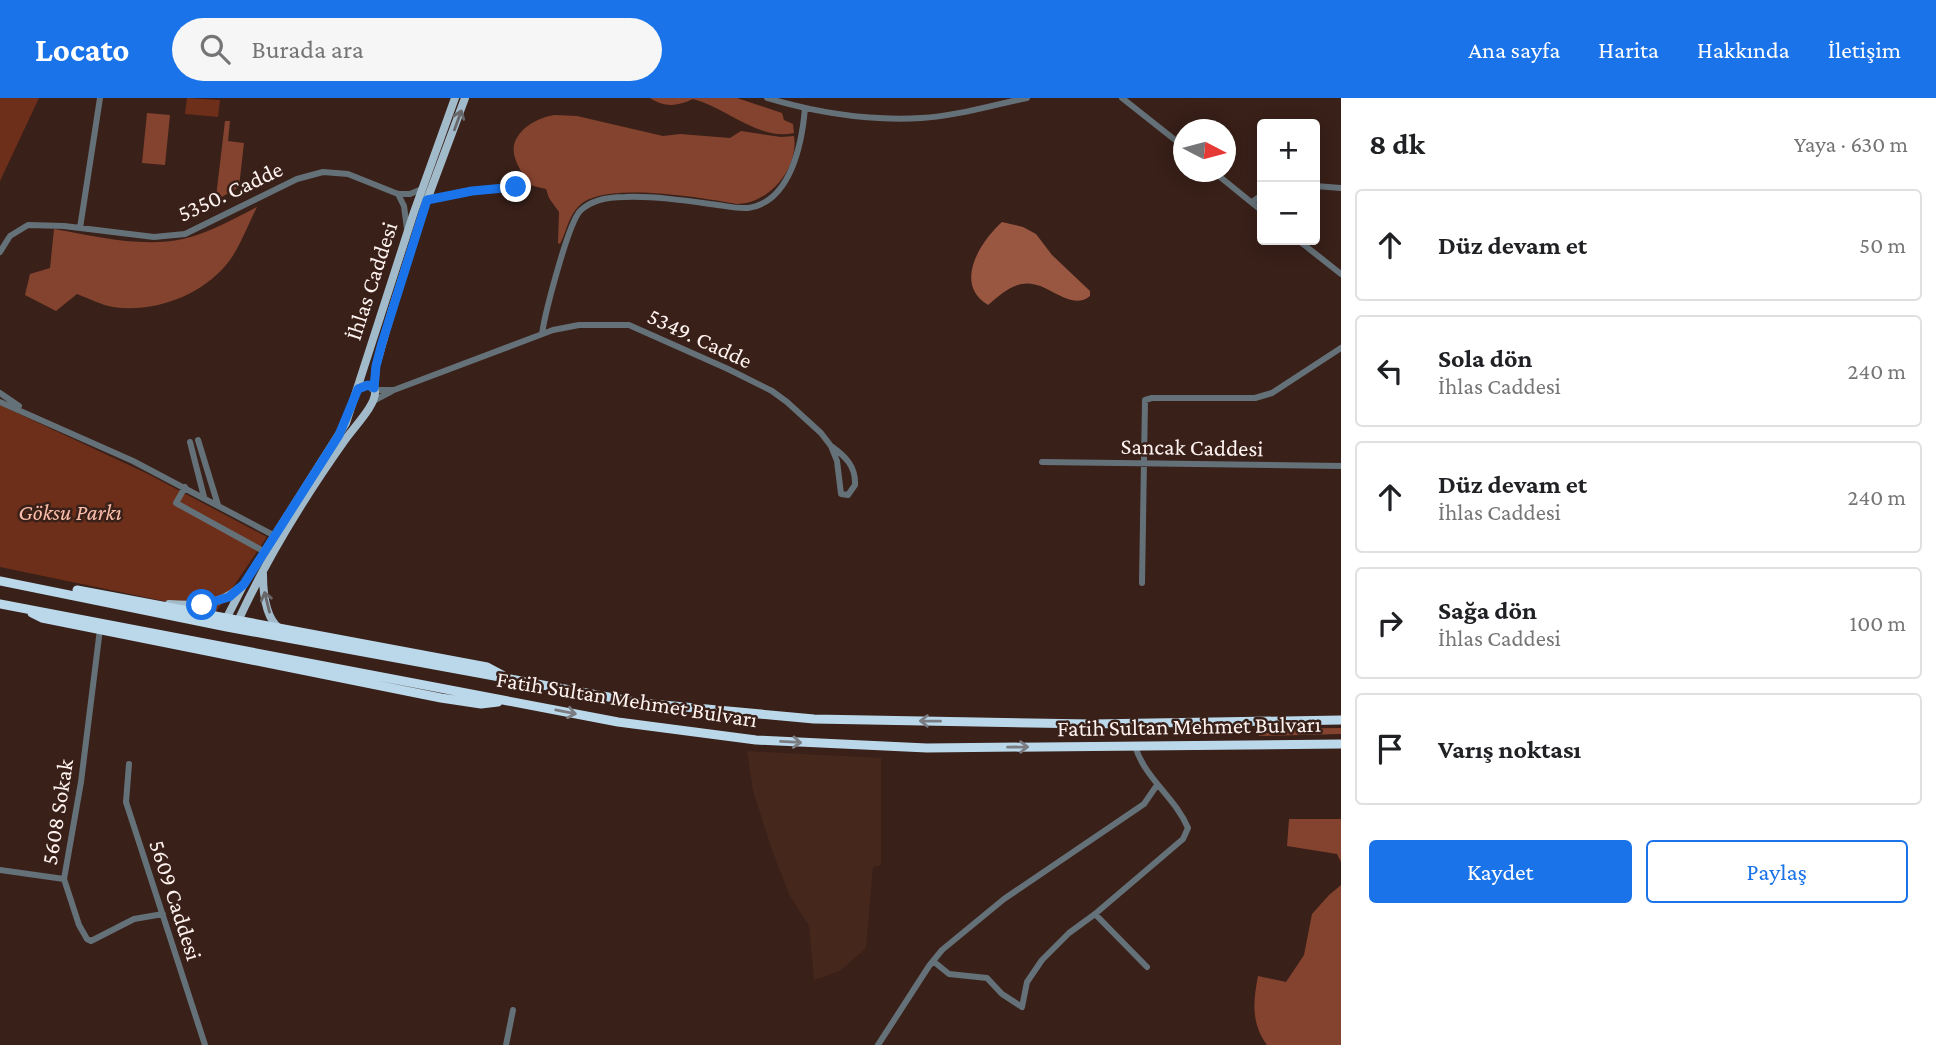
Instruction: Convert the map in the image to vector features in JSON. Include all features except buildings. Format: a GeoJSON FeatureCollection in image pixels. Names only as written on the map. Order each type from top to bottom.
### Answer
{"type":"FeatureCollection","features":[{"type":"Feature","properties":{"kind":"highway","name":"Fatih Sultan Mehmet Bulvarı"},"geometry":{"type":"LineString","coordinates":[[0,581],[239,630],[641,703],[814,719],[1093,723],[1341,720]]}},
{"type":"Feature","properties":{"kind":"highway"},"geometry":{"type":"LineString","coordinates":[[27,586],[49,584],[487,667],[513,680]]}},
{"type":"Feature","properties":{"kind":"highway","name":"Fatih Sultan Mehmet Bulvarı"},"geometry":{"type":"LineString","coordinates":[[0,604],[618,722],[756,740],[927,748],[1341,744]]}},
{"type":"Feature","properties":{"kind":"highway"},"geometry":{"type":"LineString","coordinates":[[24,608],[42,618],[262,662],[481,704],[508,701]]}},
{"type":"Feature","properties":{"kind":"highway"},"geometry":{"type":"LineString","coordinates":[[189,647],[199,642],[204,633],[203,622],[197,613]]}},
{"type":"Feature","properties":{"kind":"highway"},"geometry":{"type":"LineString","coordinates":[[219,653],[214,633],[226,619]]}},
{"type":"Feature","properties":{"kind":"highway"},"geometry":{"type":"LineString","coordinates":[[230,655],[241,646],[245,637],[238,621]]}},
{"type":"Feature","properties":{"kind":"highway"},"geometry":{"type":"LineString","coordinates":[[262,662],[256,652],[256,641],[263,631],[276,628]]}},
{"type":"Feature","properties":{"kind":"main road"},"geometry":{"type":"LineString","coordinates":[[426,187],[455,98]]}},
{"type":"Feature","properties":{"kind":"main road"},"geometry":{"type":"LineString","coordinates":[[426,187],[466,98]]}},
{"type":"Feature","properties":{"kind":"main road","name":"İhlas Caddesi"},"geometry":{"type":"LineString","coordinates":[[374,402],[376,366],[427,200],[426,187]]}},
{"type":"Feature","properties":{"kind":"main road","name":"İhlas Caddesi"},"geometry":{"type":"LineString","coordinates":[[226,619],[244,584],[339,435],[357,392],[407,232],[426,187]]}},
{"type":"Feature","properties":{"kind":"main road"},"geometry":{"type":"LineString","coordinates":[[374,389],[368,385],[357,392],[364,405],[374,402]]}},
{"type":"Feature","properties":{"kind":"main road"},"geometry":{"type":"LineString","coordinates":[[238,621],[262,572],[342,443],[374,402]]}},
{"type":"Feature","properties":{"kind":"main road"},"geometry":{"type":"LineString","coordinates":[[262,572],[263,587],[276,628]]}},
{"type":"Feature","properties":{"kind":"main road"},"geometry":{"type":"LineString","coordinates":[[129,600],[202,605],[229,597],[244,584]]}},
{"type":"Feature","properties":{"kind":"street"},"geometry":{"type":"LineString","coordinates":[[80,228],[100,98]]}},
{"type":"Feature","properties":{"kind":"street"},"geometry":{"type":"LineString","coordinates":[[768,98],[847,116],[923,118],[1027,98]]}},
{"type":"Feature","properties":{"kind":"street"},"geometry":{"type":"LineString","coordinates":[[1122,98],[1173,137]]}},
{"type":"Feature","properties":{"kind":"street"},"geometry":{"type":"LineString","coordinates":[[542,334],[569,236],[581,210],[594,202],[621,197],[667,199],[744,208],[757,205],[771,196],[792,168],[803,134],[805,108]]}},
{"type":"Feature","properties":{"kind":"street","name":"5350. Cadde"},"geometry":{"type":"LineString","coordinates":[[0,251],[10,236],[28,225],[154,237],[173,236],[212,222],[297,179],[323,172],[348,174],[398,194]]}},
{"type":"Feature","properties":{"kind":"street"},"geometry":{"type":"LineString","coordinates":[[1227,182],[1257,206]]}},
{"type":"Feature","properties":{"kind":"street"},"geometry":{"type":"LineString","coordinates":[[1320,186],[1341,188]]}},
{"type":"Feature","properties":{"kind":"street"},"geometry":{"type":"LineString","coordinates":[[407,232],[404,206],[398,194],[410,194],[426,187]]}},
{"type":"Feature","properties":{"kind":"street"},"geometry":{"type":"LineString","coordinates":[[427,200],[472,191],[516,187]]}},
{"type":"Feature","properties":{"kind":"street"},"geometry":{"type":"LineString","coordinates":[[1252,202],[1257,198]]}},
{"type":"Feature","properties":{"kind":"street"},"geometry":{"type":"LineString","coordinates":[[1304,245],[1341,274]]}},
{"type":"Feature","properties":{"kind":"street","name":"5349. Cadde"},"geometry":{"type":"LineString","coordinates":[[374,389],[394,390],[564,327],[620,324],[640,329],[772,391],[844,455],[854,471],[855,485],[848,495],[841,494],[831,446]]}},
{"type":"Feature","properties":{"kind":"street"},"geometry":{"type":"LineString","coordinates":[[1142,583],[1145,400],[1255,398],[1272,393],[1341,348]]}},
{"type":"Feature","properties":{"kind":"street"},"geometry":{"type":"LineString","coordinates":[[374,402],[394,390]]}},
{"type":"Feature","properties":{"kind":"street"},"geometry":{"type":"LineString","coordinates":[[0,393],[51,424]]}},
{"type":"Feature","properties":{"kind":"street"},"geometry":{"type":"LineString","coordinates":[[0,402],[186,487],[275,536]]}},
{"type":"Feature","properties":{"kind":"street"},"geometry":{"type":"LineString","coordinates":[[198,440],[218,505]]}},
{"type":"Feature","properties":{"kind":"street"},"geometry":{"type":"LineString","coordinates":[[190,442],[204,497]]}},
{"type":"Feature","properties":{"kind":"street","name":"Sancak Caddesi"},"geometry":{"type":"LineString","coordinates":[[1042,462],[1341,466]]}},
{"type":"Feature","properties":{"kind":"street"},"geometry":{"type":"LineString","coordinates":[[186,487],[176,503],[265,552]]}},
{"type":"Feature","properties":{"kind":"street","name":"5608 Sokak"},"geometry":{"type":"LineString","coordinates":[[64,879],[85,750],[100,629]]}},
{"type":"Feature","properties":{"kind":"street"},"geometry":{"type":"LineString","coordinates":[[933,961],[949,974],[987,978],[1002,994],[1022,1007],[1027,982],[1042,960],[1069,933],[1182,839],[1188,828],[1184,818],[1139,759],[1135,746]]}},
{"type":"Feature","properties":{"kind":"street","name":"5609 Caddesi"},"geometry":{"type":"LineString","coordinates":[[129,764],[126,802],[205,1045]]}},
{"type":"Feature","properties":{"kind":"street"},"geometry":{"type":"LineString","coordinates":[[878,1045],[933,961],[974,922],[1144,804],[1157,785]]}},
{"type":"Feature","properties":{"kind":"street"},"geometry":{"type":"LineString","coordinates":[[0,870],[64,879],[75,915],[87,939],[91,941],[134,919],[163,914]]}},
{"type":"Feature","properties":{"kind":"street"},"geometry":{"type":"LineString","coordinates":[[1095,914],[1147,967]]}},
{"type":"Feature","properties":{"kind":"street"},"geometry":{"type":"LineString","coordinates":[[506,1045],[513,1010]]}},
{"type":"Feature","properties":{"kind":"shaded area"},"geometry":{"type":"Polygon","coordinates":[[[650,98],[737,98],[782,113],[784,120],[793,124],[794,133],[781,134],[755,128],[693,99],[672,105],[650,98]]]}},
{"type":"Feature","properties":{"kind":"shaded area"},"geometry":{"type":"Polygon","coordinates":[[[147,113],[170,115],[165,165],[142,163],[147,113]]]}},
{"type":"Feature","properties":{"kind":"shaded area"},"geometry":{"type":"Polygon","coordinates":[[[555,115],[577,116],[663,136],[680,134],[730,138],[741,131],[781,137],[794,136],[794,148],[787,172],[760,198],[737,204],[655,193],[611,194],[593,198],[576,209],[560,244],[559,212],[546,189],[525,184],[514,149],[515,141],[525,128],[540,119],[555,115]]]}},
{"type":"Feature","properties":{"kind":"shaded area"},"geometry":{"type":"Polygon","coordinates":[[[225,121],[230,121],[228,141],[244,143],[239,187],[220,198],[216,197],[225,121]]]}},
{"type":"Feature","properties":{"kind":"shaded area"},"geometry":{"type":"Polygon","coordinates":[[[257,207],[226,265],[203,285],[175,300],[160,305],[129,308],[108,306],[77,294],[56,311],[25,295],[30,274],[50,268],[54,229],[118,240],[167,241],[202,233],[257,207]]]}},
{"type":"Feature","properties":{"kind":"shaded area"},"geometry":{"type":"Polygon","coordinates":[[[1002,222],[1023,227],[1036,234],[1052,255],[1090,291],[1090,296],[1076,301],[1039,286],[1025,284],[1008,290],[988,305],[972,286],[971,275],[986,240],[1002,222]]]}},
{"type":"Feature","properties":{"kind":"shaded area"},"geometry":{"type":"Polygon","coordinates":[[[1341,728],[1341,734],[1259,736],[1259,729],[1341,728]]]}},
{"type":"Feature","properties":{"kind":"shaded area"},"geometry":{"type":"Polygon","coordinates":[[[747,751],[881,758],[881,865],[873,867],[866,948],[840,971],[814,980],[809,926],[789,894],[771,847],[753,791],[747,751]]]}},
{"type":"Feature","properties":{"kind":"shaded area"},"geometry":{"type":"Polygon","coordinates":[[[1289,819],[1341,819],[1341,862],[1337,854],[1287,846],[1289,819]]]}},
{"type":"Feature","properties":{"kind":"shaded area"},"geometry":{"type":"Polygon","coordinates":[[[1341,885],[1341,1045],[1267,1045],[1256,1020],[1255,995],[1258,976],[1286,982],[1304,955],[1312,914],[1341,885]]]}},
{"type":"Feature","properties":{"kind":"green space"},"geometry":{"type":"Polygon","coordinates":[[[0,98],[39,98],[0,181],[0,98]]]}},
{"type":"Feature","properties":{"kind":"green space"},"geometry":{"type":"Polygon","coordinates":[[[187,98],[220,100],[218,117],[185,114],[187,98]]]}},
{"type":"Feature","properties":{"kind":"green space","name":"Göksu Parkı"},"geometry":{"type":"Polygon","coordinates":[[[0,405],[146,473],[267,537],[216,612],[0,567],[0,405]]]}},
{"type":"Feature","properties":{"kind":"route"},"geometry":{"type":"LineString","coordinates":[[202,605],[229,597],[244,584],[339,435],[358,389],[368,385],[374,388],[382,343],[427,200],[472,191],[516,187]]}}]}
